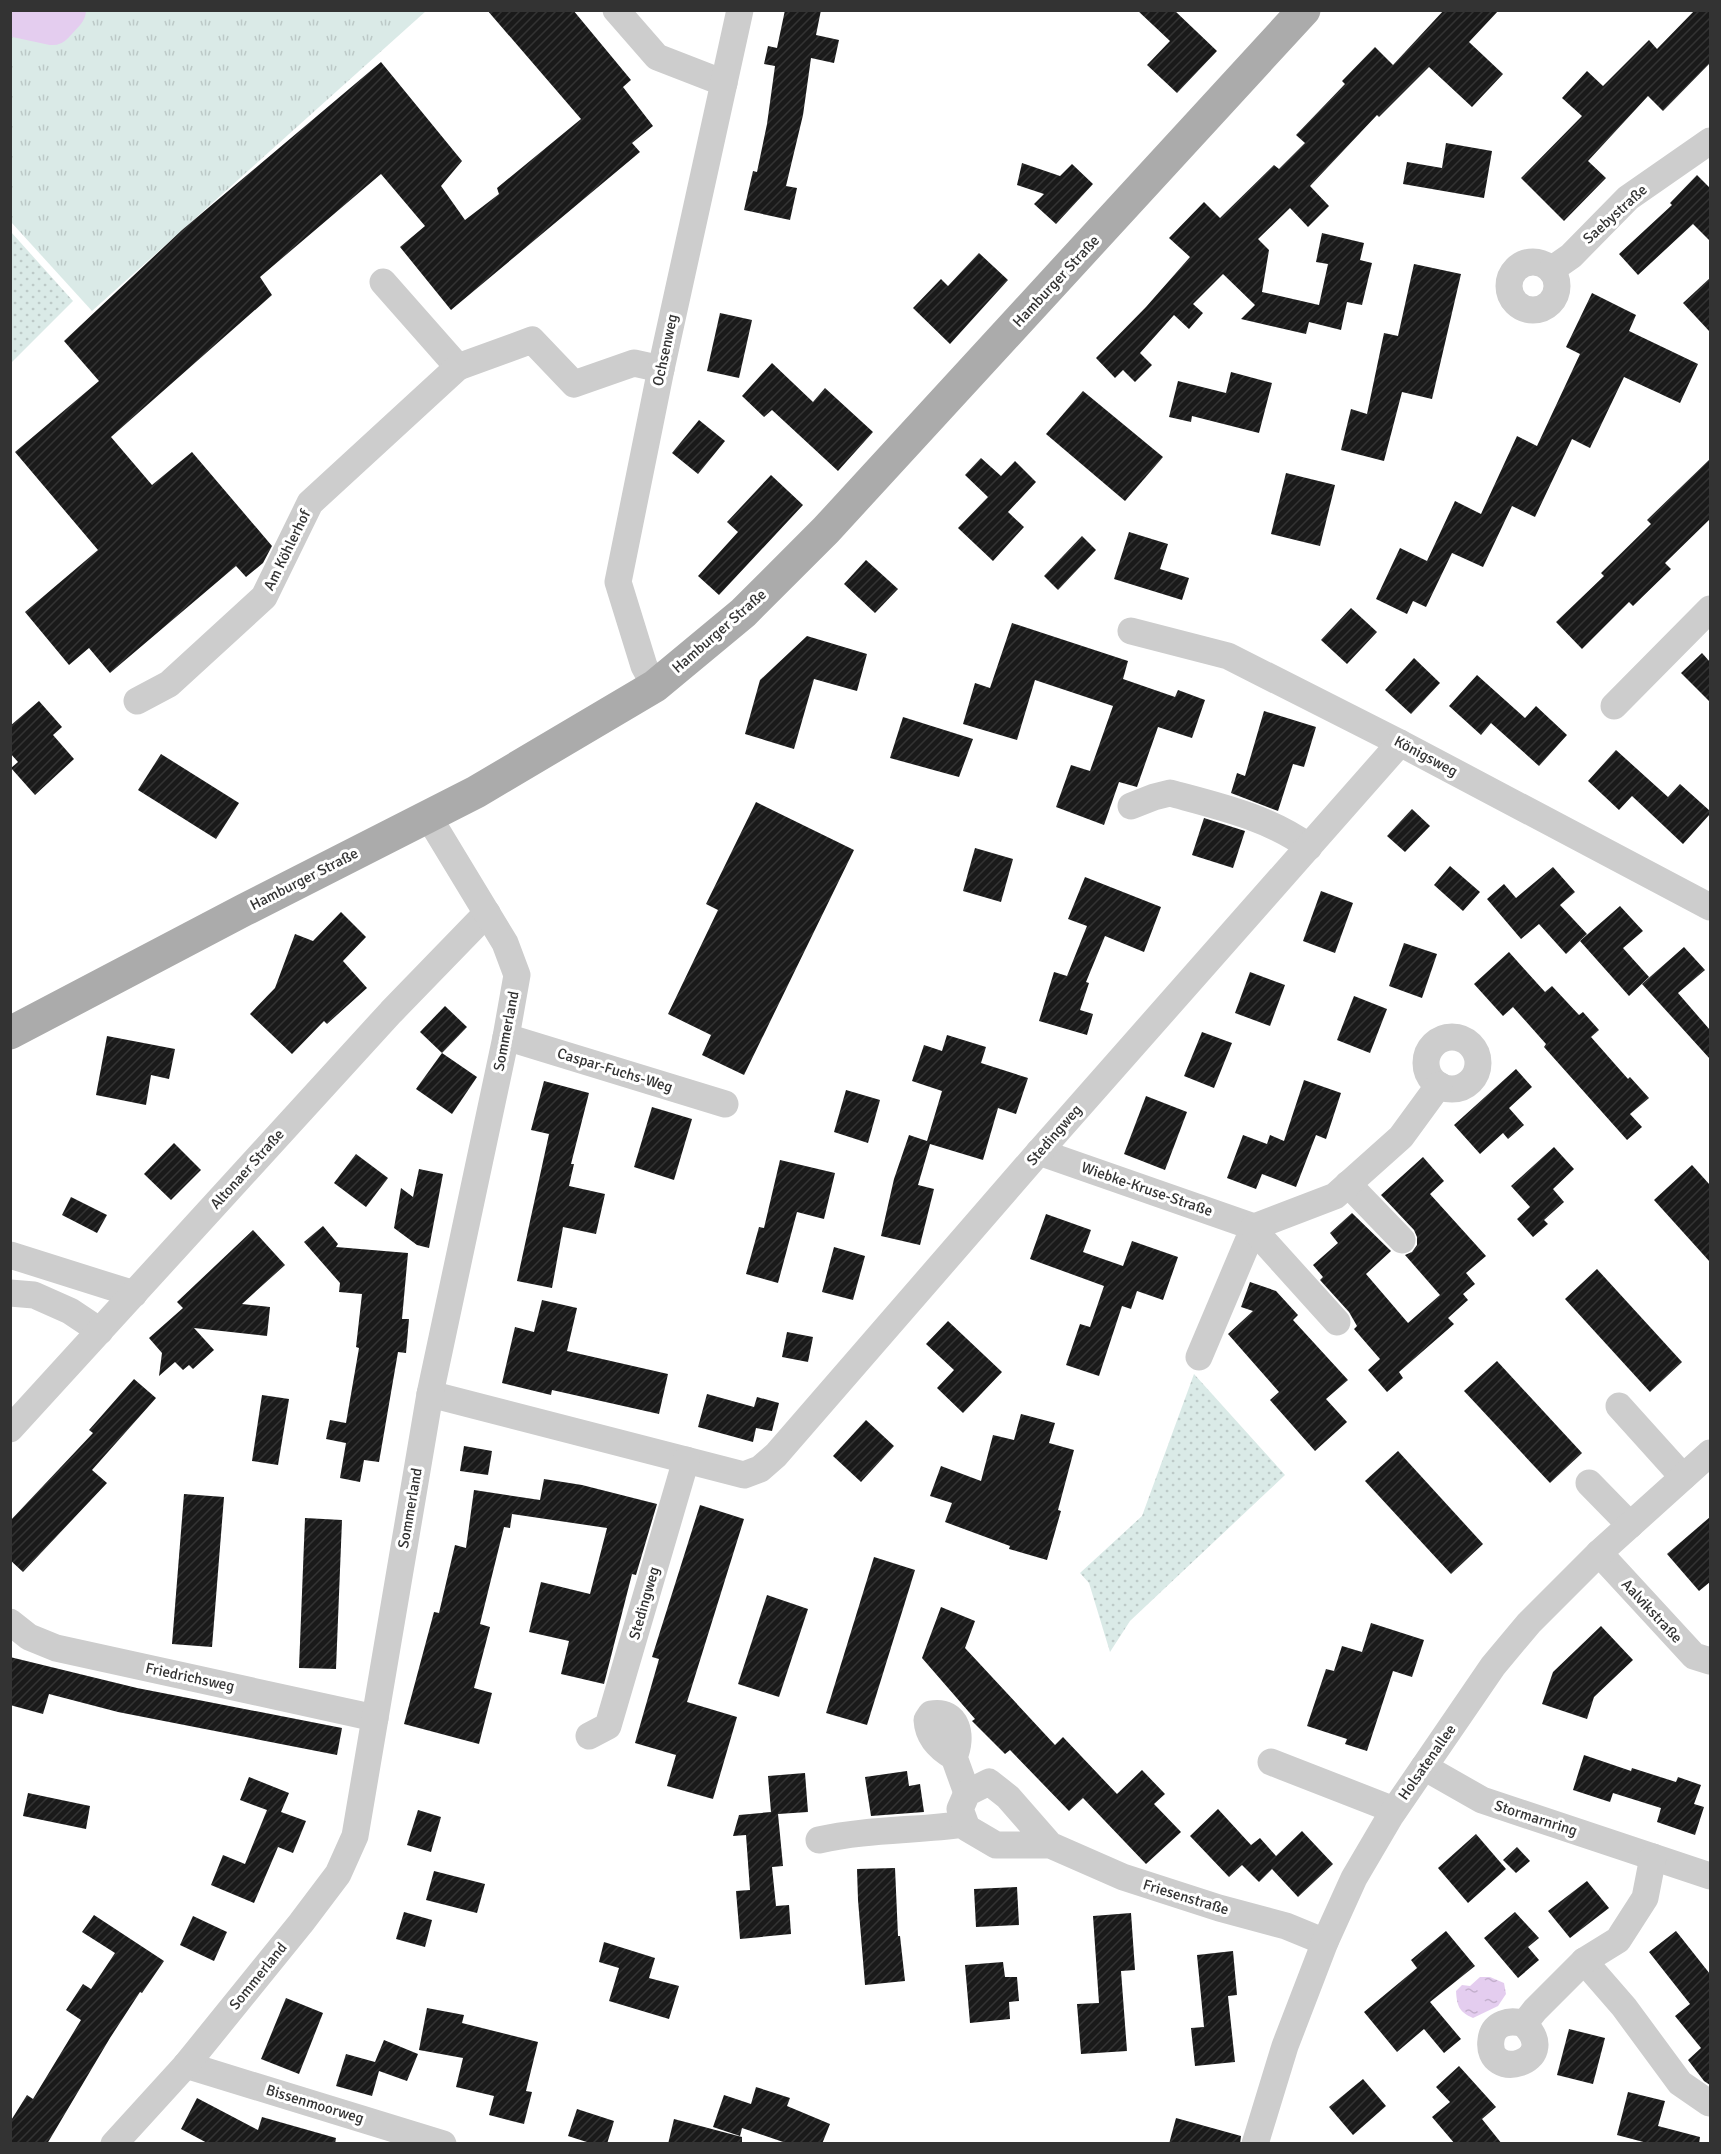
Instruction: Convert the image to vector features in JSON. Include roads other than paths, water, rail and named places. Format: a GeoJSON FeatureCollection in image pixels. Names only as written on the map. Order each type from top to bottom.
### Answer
{"type":"FeatureCollection","features":[{"type":"Feature","properties":{"kind":"main road","name":"Hamburger Straße"},"geometry":{"type":"LineString","coordinates":[[10,1033],[255,904],[476,792],[655,686],[743,613],[826,530],[1304,10]]}},
{"type":"Feature","properties":{"kind":"street"},"geometry":{"type":"LineString","coordinates":[[616,10],[657,57],[724,83]]}},
{"type":"Feature","properties":{"kind":"street","name":"Ochsenweg"},"geometry":{"type":"LineString","coordinates":[[655,686],[644,666],[618,582],[661,369],[740,10]]}},
{"type":"Feature","properties":{"kind":"street","name":"Saebystraße"},"geometry":{"type":"LineString","coordinates":[[1551,270],[1571,255],[1628,198],[1710,141]]}},
{"type":"Feature","properties":{"kind":"street"},"geometry":{"type":"LineString","coordinates":[[383,282],[458,367]]}},
{"type":"Feature","properties":{"kind":"street","name":"Am Köhlerhof"},"geometry":{"type":"LineString","coordinates":[[136,701],[169,684],[264,597],[310,503],[458,367],[532,340],[574,384],[634,363],[661,369]]}},
{"type":"Feature","properties":{"kind":"street"},"geometry":{"type":"LineString","coordinates":[[1614,706],[1710,609]]}},
{"type":"Feature","properties":{"kind":"street","name":"Königsweg"},"geometry":{"type":"LineString","coordinates":[[1131,631],[1228,656],[1400,742],[1710,907]]}},
{"type":"Feature","properties":{"kind":"street","name":"Stedingweg"},"geometry":{"type":"LineString","coordinates":[[430,1394],[744,1475],[760,1469],[776,1455],[1400,742]]}},
{"type":"Feature","properties":{"kind":"street"},"geometry":{"type":"LineString","coordinates":[[1131,806],[1154,797],[1170,794],[1268,823],[1290,833],[1309,847]]}},
{"type":"Feature","properties":{"kind":"street","name":"Sommerland"},"geometry":{"type":"LineString","coordinates":[[114,2144],[186,2065],[338,1874],[355,1836],[430,1394],[506,1037],[517,975],[505,943],[428,816]]}},
{"type":"Feature","properties":{"kind":"street","name":"Altonaer Straße"},"geometry":{"type":"LineString","coordinates":[[10,1429],[391,1012],[487,913]]}},
{"type":"Feature","properties":{"kind":"street","name":"Caspar-Fuchs-Weg"},"geometry":{"type":"LineString","coordinates":[[506,1037],[725,1104]]}},
{"type":"Feature","properties":{"kind":"street"},"geometry":{"type":"LineString","coordinates":[[1199,1357],[1254,1227],[1335,1196],[1401,1137],[1439,1085]]}},
{"type":"Feature","properties":{"kind":"street","name":"Wiebke-Kruse-Straße"},"geometry":{"type":"LineString","coordinates":[[1039,1152],[1254,1227]]}},
{"type":"Feature","properties":{"kind":"street"},"geometry":{"type":"LineString","coordinates":[[1348,1184],[1402,1240]]}},
{"type":"Feature","properties":{"kind":"street"},"geometry":{"type":"LineString","coordinates":[[1254,1227],[1337,1322]]}},
{"type":"Feature","properties":{"kind":"street"},"geometry":{"type":"LineString","coordinates":[[10,1255],[134,1294]]}},
{"type":"Feature","properties":{"kind":"street"},"geometry":{"type":"LineString","coordinates":[[10,1293],[34,1295],[70,1311],[100,1331]]}},
{"type":"Feature","properties":{"kind":"street"},"geometry":{"type":"LineString","coordinates":[[1619,1406],[1683,1478]]}},
{"type":"Feature","properties":{"kind":"street","name":"Holsatenallee"},"geometry":{"type":"LineString","coordinates":[[1255,2144],[1285,2046],[1325,1942],[1354,1878],[1394,1810],[1493,1666],[1529,1623],[1599,1553],[1710,1453]]}},
{"type":"Feature","properties":{"kind":"street","name":"Stedingweg"},"geometry":{"type":"LineString","coordinates":[[589,1736],[608,1726],[686,1460]]}},
{"type":"Feature","properties":{"kind":"street"},"geometry":{"type":"LineString","coordinates":[[1589,1483],[1630,1525]]}},
{"type":"Feature","properties":{"kind":"street","name":"Aalvikstraße"},"geometry":{"type":"LineString","coordinates":[[1599,1553],[1694,1656],[1710,1661]]}},
{"type":"Feature","properties":{"kind":"street","name":"Friedrichsweg"},"geometry":{"type":"LineString","coordinates":[[10,1622],[29,1637],[56,1648],[375,1718]]}},
{"type":"Feature","properties":{"kind":"street"},"geometry":{"type":"LineString","coordinates":[[819,1840],[847,1834],[965,1824],[960,1809],[967,1793],[954,1757]]}},
{"type":"Feature","properties":{"kind":"street"},"geometry":{"type":"LineString","coordinates":[[1271,1762],[1394,1810]]}},
{"type":"Feature","properties":{"kind":"street","name":"Stormarnring"},"geometry":{"type":"LineString","coordinates":[[1424,1767],[1482,1800],[1710,1876]]}},
{"type":"Feature","properties":{"kind":"street","name":"Friesenstraße"},"geometry":{"type":"LineString","coordinates":[[967,1793],[989,1782],[1008,1797],[1050,1845]]}},
{"type":"Feature","properties":{"kind":"street","name":"Friesenstraße"},"geometry":{"type":"LineString","coordinates":[[965,1824],[967,1828],[996,1845],[1050,1845],[1124,1877],[1218,1908],[1286,1926],[1325,1942]]}},
{"type":"Feature","properties":{"kind":"street"},"geometry":{"type":"LineString","coordinates":[[1524,2024],[1584,1961],[1618,1940],[1645,1898],[1653,1857]]}},
{"type":"Feature","properties":{"kind":"street"},"geometry":{"type":"LineString","coordinates":[[1584,1961],[1624,2007],[1680,2083],[1709,2103]]}},
{"type":"Feature","properties":{"kind":"street","name":"Bissenmoorweg"},"geometry":{"type":"LineString","coordinates":[[186,2065],[370,2133],[443,2144]]}},
{"type":"Feature","properties":{"kind":"water"},"geometry":{"type":"Polygon","coordinates":[[[1480,1977],[1490,1977],[1504,1983],[1506,1994],[1498,2006],[1473,2018],[1460,2008],[1456,1991],[1462,1985],[1470,1986],[1480,1977]]]}},
{"type":"Feature","properties":{"kind":"waterway"},"geometry":{"type":"LineString","coordinates":[[10,14],[52,23],[64,10]]}}]}
